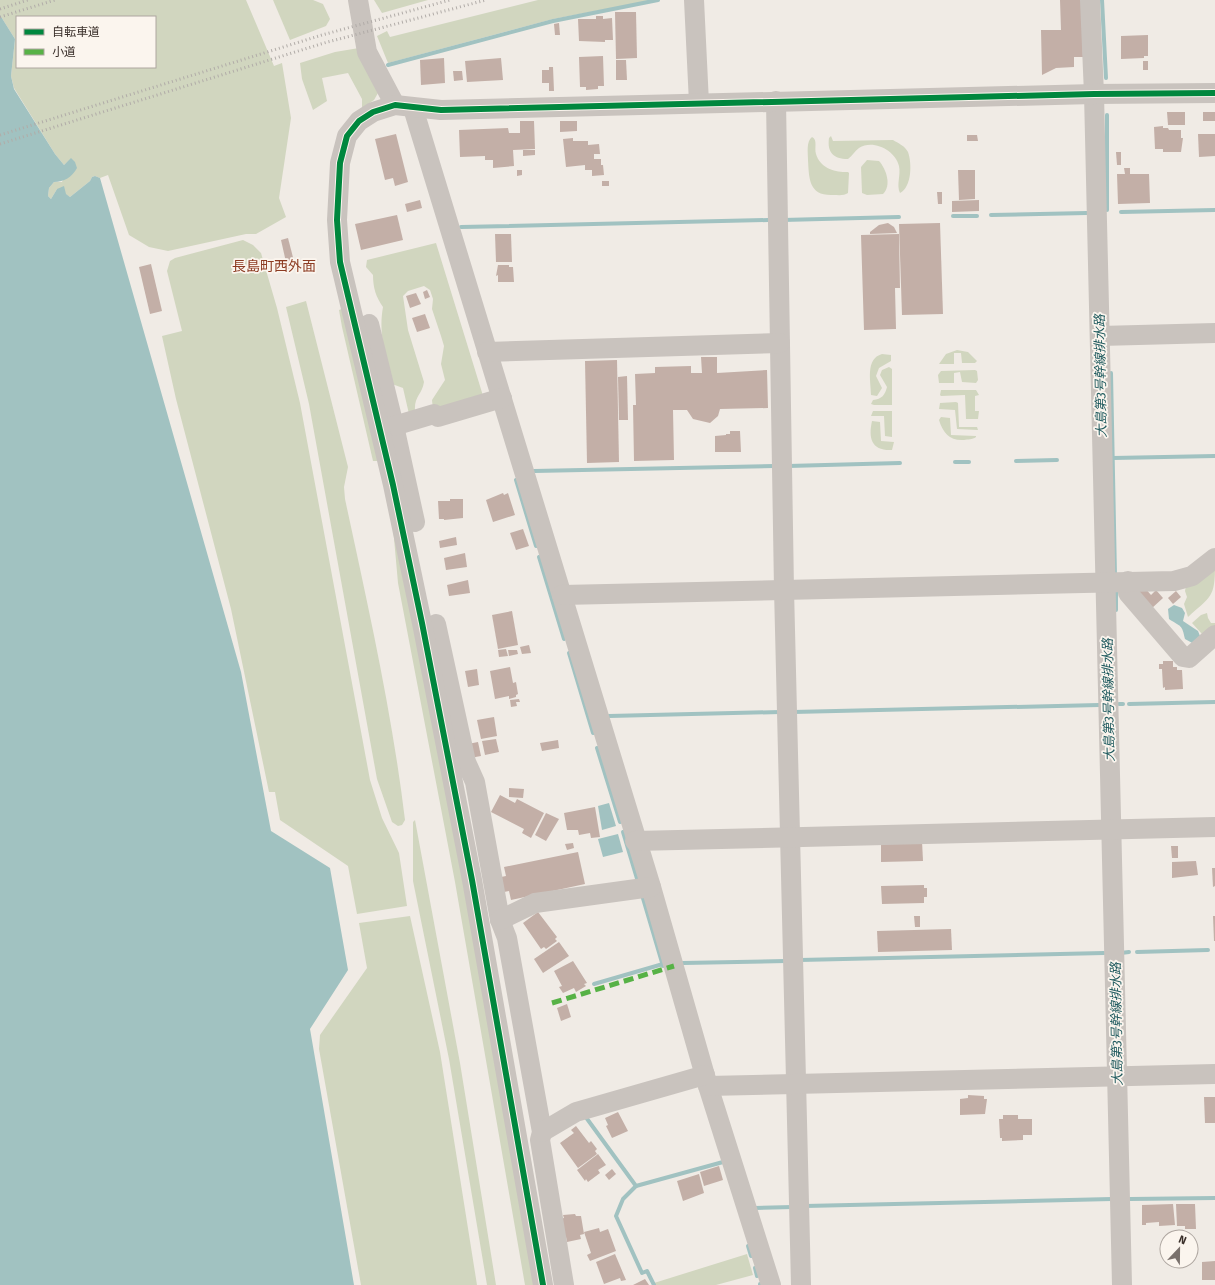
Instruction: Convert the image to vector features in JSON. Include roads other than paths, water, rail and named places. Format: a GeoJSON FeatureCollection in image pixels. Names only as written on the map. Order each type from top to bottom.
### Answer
{"type":"FeatureCollection","features":[{"type":"Feature","properties":{"kind":"street"},"geometry":{"type":"LineString","coordinates":[[358,0],[367,52],[404,106],[502,398],[707,1080],[771,1285]]}},
{"type":"Feature","properties":{"kind":"street"},"geometry":{"type":"LineString","coordinates":[[694,0],[699,103]]}},
{"type":"Feature","properties":{"kind":"street"},"geometry":{"type":"LineString","coordinates":[[1090,0],[1107,335],[1117,581],[1119,830],[1124,1076],[1122,1285]]}},
{"type":"Feature","properties":{"kind":"street"},"geometry":{"type":"LineString","coordinates":[[543,1285],[472,880],[422,623],[393,485],[340,262],[337,220],[340,163],[347,136],[359,121],[373,112],[404,106],[441,110],[1094,94],[1215,93]]}},
{"type":"Feature","properties":{"kind":"street"},"geometry":{"type":"LineString","coordinates":[[776,102],[784,589],[801,1285]]}},
{"type":"Feature","properties":{"kind":"street"},"geometry":{"type":"LineString","coordinates":[[340,262],[358,282],[394,426],[466,762],[475,782],[500,920],[507,938],[542,1132],[540,1140],[564,1285]]}},
{"type":"Feature","properties":{"kind":"street"},"geometry":{"type":"LineString","coordinates":[[1107,335],[1215,333]]}},
{"type":"Feature","properties":{"kind":"street"},"geometry":{"type":"LineString","coordinates":[[487,352],[780,343]]}},
{"type":"Feature","properties":{"kind":"street"},"geometry":{"type":"LineString","coordinates":[[394,426],[434,414],[438,417],[502,398]]}},
{"type":"Feature","properties":{"kind":"street"},"geometry":{"type":"LineString","coordinates":[[562,595],[1117,581],[1174,581],[1192,576],[1215,558]]}},
{"type":"Feature","properties":{"kind":"street"},"geometry":{"type":"LineString","coordinates":[[1117,581],[1183,658],[1189,658],[1215,635]]}},
{"type":"Feature","properties":{"kind":"street"},"geometry":{"type":"LineString","coordinates":[[635,841],[790,836],[1215,828]]}},
{"type":"Feature","properties":{"kind":"street"},"geometry":{"type":"LineString","coordinates":[[500,920],[535,903],[650,887]]}},
{"type":"Feature","properties":{"kind":"street"},"geometry":{"type":"LineString","coordinates":[[542,1132],[576,1112],[707,1080],[796,1083],[1215,1074]]}},
{"type":"Feature","properties":{"kind":"water"},"geometry":{"type":"Polygon","coordinates":[[[0,15],[15,39],[11,76],[14,89],[55,154],[64,165],[71,158],[75,162],[77,168],[73,174],[67,178],[54,182],[49,188],[48,196],[51,199],[57,189],[64,186],[66,194],[70,197],[90,181],[92,177],[95,176],[100,178],[241,672],[271,831],[330,868],[348,970],[310,1029],[354,1285],[0,1285],[0,15]]]}},
{"type":"Feature","properties":{"kind":"water"},"geometry":{"type":"Polygon","coordinates":[[[1174,605],[1182,608],[1185,613],[1183,621],[1198,631],[1200,636],[1194,644],[1185,639],[1180,626],[1169,619],[1168,609],[1174,605]]]}},
{"type":"Feature","properties":{"kind":"water"},"geometry":{"type":"Polygon","coordinates":[[[609,803],[616,826],[602,830],[598,806],[609,803]]]}},
{"type":"Feature","properties":{"kind":"water"},"geometry":{"type":"Polygon","coordinates":[[[618,834],[623,852],[603,857],[598,839],[618,834]]]}},
{"type":"Feature","properties":{"kind":"waterway"},"geometry":{"type":"LineString","coordinates":[[388,65],[553,21],[658,0]]}},
{"type":"Feature","properties":{"kind":"waterway"},"geometry":{"type":"LineString","coordinates":[[1102,0],[1106,78]]}},
{"type":"Feature","properties":{"kind":"waterway","name":"大島第3号幹線排水路"},"geometry":{"type":"LineString","coordinates":[[1107,115],[1107,210]]}},
{"type":"Feature","properties":{"kind":"waterway"},"geometry":{"type":"LineString","coordinates":[[1121,212],[1215,210]]}},
{"type":"Feature","properties":{"kind":"waterway"},"geometry":{"type":"LineString","coordinates":[[991,215],[1087,213]]}},
{"type":"Feature","properties":{"kind":"waterway"},"geometry":{"type":"LineString","coordinates":[[953,216],[977,216]]}},
{"type":"Feature","properties":{"kind":"waterway"},"geometry":{"type":"LineString","coordinates":[[783,220],[899,217]]}},
{"type":"Feature","properties":{"kind":"waterway"},"geometry":{"type":"LineString","coordinates":[[461,227],[768,220]]}},
{"type":"Feature","properties":{"kind":"waterway","name":"大島第3号幹線排水路"},"geometry":{"type":"LineString","coordinates":[[1111,373],[1115,576]]}},
{"type":"Feature","properties":{"kind":"waterway"},"geometry":{"type":"LineString","coordinates":[[1113,458],[1215,456]]}},
{"type":"Feature","properties":{"kind":"waterway"},"geometry":{"type":"LineString","coordinates":[[1016,461],[1057,460]]}},
{"type":"Feature","properties":{"kind":"waterway"},"geometry":{"type":"LineString","coordinates":[[955,462],[969,462]]}},
{"type":"Feature","properties":{"kind":"waterway"},"geometry":{"type":"LineString","coordinates":[[788,466],[900,463]]}},
{"type":"Feature","properties":{"kind":"waterway"},"geometry":{"type":"LineString","coordinates":[[534,471],[774,466]]}},
{"type":"Feature","properties":{"kind":"waterway"},"geometry":{"type":"LineString","coordinates":[[516,480],[536,546]]}},
{"type":"Feature","properties":{"kind":"waterway"},"geometry":{"type":"LineString","coordinates":[[539,557],[564,639]]}},
{"type":"Feature","properties":{"kind":"waterway","name":"大島第3号幹線排水路"},"geometry":{"type":"LineString","coordinates":[[1116,587],[1116,610]]}},
{"type":"Feature","properties":{"kind":"waterway"},"geometry":{"type":"LineString","coordinates":[[569,653],[593,733]]}},
{"type":"Feature","properties":{"kind":"waterway"},"geometry":{"type":"LineString","coordinates":[[1129,704],[1215,702]]}},
{"type":"Feature","properties":{"kind":"waterway"},"geometry":{"type":"LineString","coordinates":[[793,712],[1099,705]]}},
{"type":"Feature","properties":{"kind":"waterway"},"geometry":{"type":"LineString","coordinates":[[609,716],[780,712]]}},
{"type":"Feature","properties":{"kind":"waterway"},"geometry":{"type":"LineString","coordinates":[[597,748],[620,822]]}},
{"type":"Feature","properties":{"kind":"waterway"},"geometry":{"type":"LineString","coordinates":[[623,832],[638,882]]}},
{"type":"Feature","properties":{"kind":"waterway"},"geometry":{"type":"LineString","coordinates":[[642,895],[663,966]]}},
{"type":"Feature","properties":{"kind":"waterway"},"geometry":{"type":"LineString","coordinates":[[1137,952],[1208,950]]}},
{"type":"Feature","properties":{"kind":"waterway","name":"大島第3号幹線排水路"},"geometry":{"type":"LineString","coordinates":[[1121,953],[1129,952]]}},
{"type":"Feature","properties":{"kind":"waterway"},"geometry":{"type":"LineString","coordinates":[[800,960],[1104,953]]}},
{"type":"Feature","properties":{"kind":"waterway"},"geometry":{"type":"LineString","coordinates":[[683,963],[786,961]]}},
{"type":"Feature","properties":{"kind":"waterway"},"geometry":{"type":"LineString","coordinates":[[594,984],[663,964]]}},
{"type":"Feature","properties":{"kind":"waterway"},"geometry":{"type":"LineString","coordinates":[[585,1116],[636,1186],[723,1162]]}},
{"type":"Feature","properties":{"kind":"waterway"},"geometry":{"type":"LineString","coordinates":[[636,1186],[623,1199],[616,1216],[642,1273],[647,1271],[654,1285]]}},
{"type":"Feature","properties":{"kind":"waterway"},"geometry":{"type":"LineString","coordinates":[[1130,1199],[1215,1198]]}},
{"type":"Feature","properties":{"kind":"waterway"},"geometry":{"type":"LineString","coordinates":[[805,1206],[1112,1199]]}},
{"type":"Feature","properties":{"kind":"waterway"},"geometry":{"type":"LineString","coordinates":[[755,1208],[793,1207]]}},
{"type":"Feature","properties":{"kind":"waterway"},"geometry":{"type":"LineString","coordinates":[[748,1246],[751,1256]]}},
{"type":"Feature","properties":{"kind":"waterway"},"geometry":{"type":"LineString","coordinates":[[755,1268],[757,1276]]}},
{"type":"Feature","properties":{"kind":"railway"},"geometry":{"type":"LineString","coordinates":[[0,9],[28,0]]}},
{"type":"Feature","properties":{"kind":"railway"},"geometry":{"type":"LineString","coordinates":[[0,17],[55,0]]}},
{"type":"Feature","properties":{"kind":"railway"},"geometry":{"type":"LineString","coordinates":[[0,135],[322,35],[450,0]]}},
{"type":"Feature","properties":{"kind":"railway"},"geometry":{"type":"LineString","coordinates":[[0,144],[324,43],[486,0]]}},
{"type":"Feature","properties":{"kind":"district","name":"長島町西外面"},"geometry":{"type":"Point","coordinates":[274,266]}}]}
